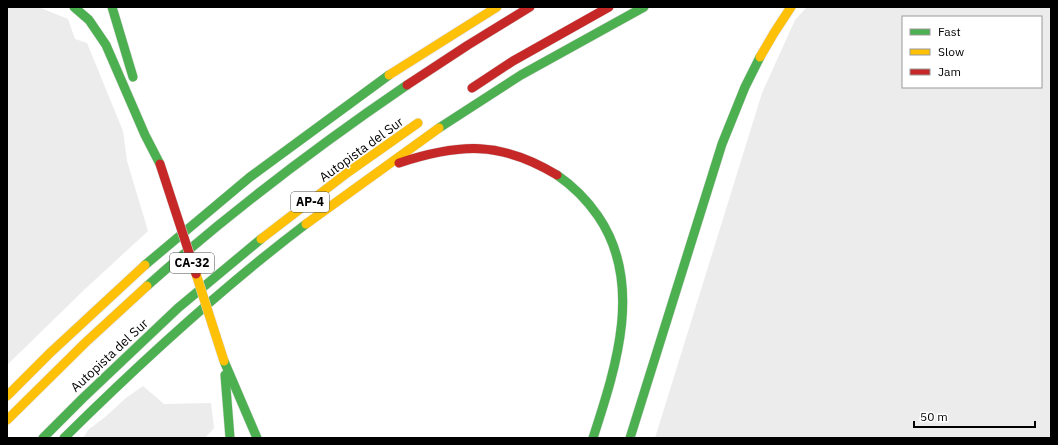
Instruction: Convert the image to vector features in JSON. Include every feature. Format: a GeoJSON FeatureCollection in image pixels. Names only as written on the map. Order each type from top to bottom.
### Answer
{"type":"FeatureCollection","features":[{"type":"Feature","properties":{"kind":"highway"},"geometry":{"type":"LineString","coordinates":[[74,7],[89,20],[106,45],[140,123],[160,164]]}},
{"type":"Feature","properties":{"kind":"highway"},"geometry":{"type":"LineString","coordinates":[[112,7],[136,86]]}},
{"type":"Feature","properties":{"kind":"highway"},"geometry":{"type":"LineString","coordinates":[[485,14],[492,7]]}},
{"type":"Feature","properties":{"kind":"highway"},"geometry":{"type":"LineString","coordinates":[[7,396],[50,353],[152,259],[250,177],[389,76],[497,7]]}},
{"type":"Feature","properties":{"kind":"highway","name":"Autopista del Sur"},"geometry":{"type":"LineString","coordinates":[[7,420],[100,329],[169,266],[244,204],[326,142],[400,89],[479,37],[530,7]]}},
{"type":"Feature","properties":{"kind":"highway"},"geometry":{"type":"LineString","coordinates":[[466,92],[513,61],[609,7]]}},
{"type":"Feature","properties":{"kind":"highway"},"geometry":{"type":"LineString","coordinates":[[64,438],[98,404],[186,323],[288,237],[379,170],[503,86],[586,37],[644,7]]}},
{"type":"Feature","properties":{"kind":"highway"},"geometry":{"type":"LineString","coordinates":[[630,438],[727,130],[752,72],[777,28],[791,7]]}},
{"type":"Feature","properties":{"kind":"highway","name":"CA-32"},"geometry":{"type":"LineString","coordinates":[[140,100],[248,438]]}},
{"type":"Feature","properties":{"kind":"highway","name":"Autopista del Sur"},"geometry":{"type":"LineString","coordinates":[[43,438],[178,308],[279,224],[347,173],[426,118]]}},
{"type":"Feature","properties":{"kind":"highway"},"geometry":{"type":"LineString","coordinates":[[379,170],[439,152],[466,149],[489,149],[532,160],[555,173],[576,189],[590,204],[605,225],[616,250],[621,275],[623,301],[621,333],[616,358],[593,438]]}},
{"type":"Feature","properties":{"kind":"highway"},"geometry":{"type":"LineString","coordinates":[[224,361],[230,438]]}},
{"type":"Feature","properties":{"kind":"highway"},"geometry":{"type":"LineString","coordinates":[[224,361],[258,438]]}},
{"type":"Feature","properties":{"kind":"shaded area"},"geometry":{"type":"Polygon","coordinates":[[[7,7],[38,7],[68,19],[75,39],[87,43],[123,131],[127,161],[148,231],[84,290],[7,365],[7,7]]]}},
{"type":"Feature","properties":{"kind":"shaded area"},"geometry":{"type":"Polygon","coordinates":[[[807,7],[1051,7],[1051,438],[655,438],[762,93],[795,20],[807,7]]]}},
{"type":"Feature","properties":{"kind":"shaded area"},"geometry":{"type":"Polygon","coordinates":[[[143,386],[164,404],[211,403],[214,428],[205,438],[83,438],[89,429],[104,418],[126,398],[143,386]]]}},
{"type":"Feature","properties":{"kind":"traffic: fast"},"geometry":{"type":"LineString","coordinates":[[74,7],[89,20],[106,45],[145,135],[160,164]]}},
{"type":"Feature","properties":{"kind":"traffic: fast"},"geometry":{"type":"LineString","coordinates":[[112,7],[133,77]]}},
{"type":"Feature","properties":{"kind":"traffic: fast"},"geometry":{"type":"LineString","coordinates":[[439,128],[521,75],[644,7]]}},
{"type":"Feature","properties":{"kind":"traffic: fast"},"geometry":{"type":"LineString","coordinates":[[630,438],[722,144],[745,87],[760,57]]}},
{"type":"Feature","properties":{"kind":"traffic: fast"},"geometry":{"type":"LineString","coordinates":[[145,265],[250,177],[389,75]]}},
{"type":"Feature","properties":{"kind":"traffic: fast"},"geometry":{"type":"LineString","coordinates":[[147,286],[209,233],[274,181],[407,85]]}},
{"type":"Feature","properties":{"kind":"traffic: fast"},"geometry":{"type":"LineString","coordinates":[[557,175],[569,184],[589,204],[598,216],[612,242],[620,269],[623,297],[617,354],[610,383],[593,438]]}},
{"type":"Feature","properties":{"kind":"traffic: fast"},"geometry":{"type":"LineString","coordinates":[[64,438],[122,382],[212,300],[306,224]]}},
{"type":"Feature","properties":{"kind":"traffic: fast"},"geometry":{"type":"LineString","coordinates":[[43,438],[178,308],[261,239]]}},
{"type":"Feature","properties":{"kind":"traffic: fast"},"geometry":{"type":"LineString","coordinates":[[224,361],[257,438]]}},
{"type":"Feature","properties":{"kind":"traffic: fast"},"geometry":{"type":"LineString","coordinates":[[225,375],[230,438]]}},
{"type":"Feature","properties":{"kind":"traffic: slow"},"geometry":{"type":"LineString","coordinates":[[389,75],[497,7]]}},
{"type":"Feature","properties":{"kind":"traffic: slow"},"geometry":{"type":"LineString","coordinates":[[760,57],[791,7]]}},
{"type":"Feature","properties":{"kind":"traffic: slow"},"geometry":{"type":"LineString","coordinates":[[261,239],[347,173],[418,123]]}},
{"type":"Feature","properties":{"kind":"traffic: slow"},"geometry":{"type":"LineString","coordinates":[[306,224],[439,128]]}},
{"type":"Feature","properties":{"kind":"traffic: slow"},"geometry":{"type":"LineString","coordinates":[[7,396],[50,353],[145,265]]}},
{"type":"Feature","properties":{"kind":"traffic: slow"},"geometry":{"type":"LineString","coordinates":[[196,274],[224,361]]}},
{"type":"Feature","properties":{"kind":"traffic: slow"},"geometry":{"type":"LineString","coordinates":[[7,420],[86,342],[147,286]]}},
{"type":"Feature","properties":{"kind":"traffic: jam"},"geometry":{"type":"LineString","coordinates":[[407,85],[530,7]]}},
{"type":"Feature","properties":{"kind":"traffic: jam"},"geometry":{"type":"LineString","coordinates":[[472,88],[513,61],[609,7]]}},
{"type":"Feature","properties":{"kind":"traffic: jam"},"geometry":{"type":"LineString","coordinates":[[399,163],[421,156],[442,152],[461,149],[480,149],[498,151],[517,156],[537,164],[557,175]]}},
{"type":"Feature","properties":{"kind":"traffic: jam"},"geometry":{"type":"LineString","coordinates":[[160,164],[196,274]]}}]}
